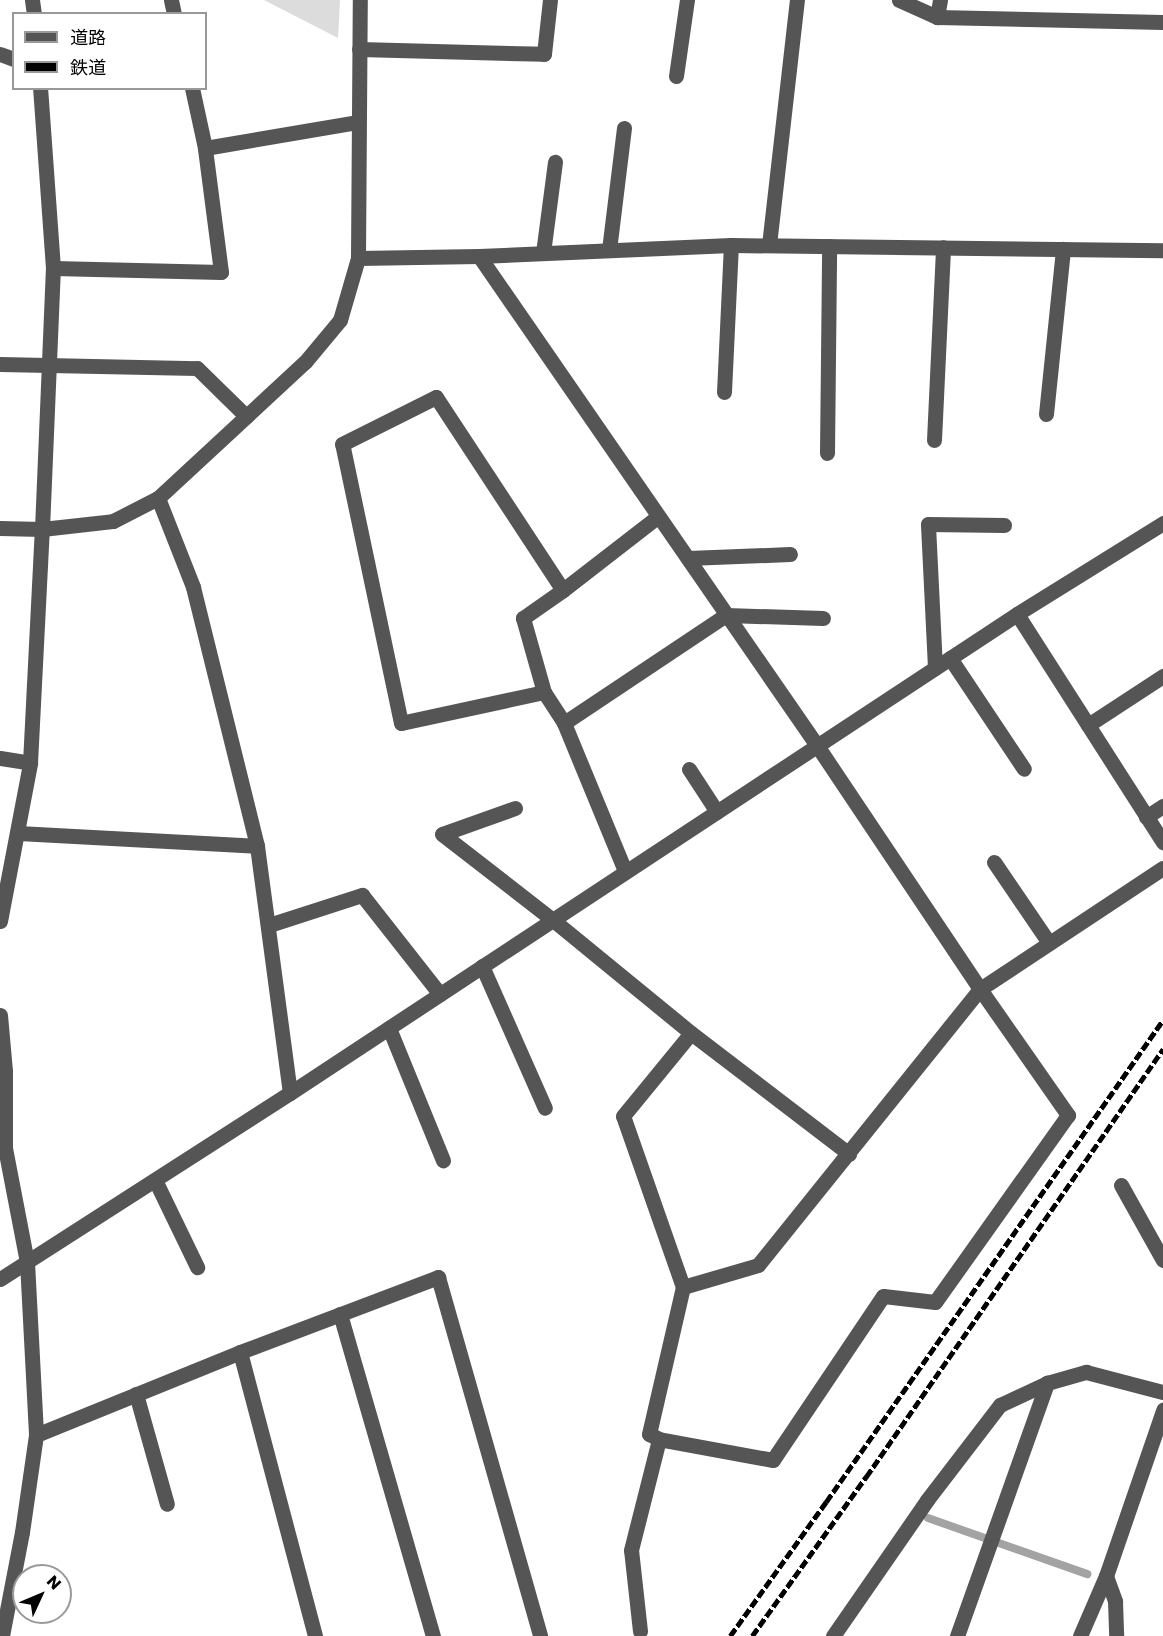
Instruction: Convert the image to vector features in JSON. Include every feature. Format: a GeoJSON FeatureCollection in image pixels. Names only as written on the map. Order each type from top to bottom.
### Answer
{"type":"FeatureCollection","features":[{"type":"Feature","properties":{"kind":"street"},"geometry":{"type":"LineString","coordinates":[[0,528],[42,529],[113,521],[158,498],[305,362],[340,320],[358,258],[357,122],[360,0]]}},
{"type":"Feature","properties":{"kind":"street"},"geometry":{"type":"LineString","coordinates":[[358,49],[544,54],[550,0]]}},
{"type":"Feature","properties":{"kind":"street"},"geometry":{"type":"LineString","coordinates":[[676,76],[687,0]]}},
{"type":"Feature","properties":{"kind":"street"},"geometry":{"type":"LineString","coordinates":[[769,245],[797,0]]}},
{"type":"Feature","properties":{"kind":"street"},"geometry":{"type":"LineString","coordinates":[[899,0],[937,17],[1163,22]]}},
{"type":"Feature","properties":{"kind":"street"},"geometry":{"type":"LineString","coordinates":[[937,17],[940,0]]}},
{"type":"Feature","properties":{"kind":"street"},"geometry":{"type":"LineString","coordinates":[[0,921],[30,763],[50,366],[53,268],[40,90]]}},
{"type":"Feature","properties":{"kind":"street"},"geometry":{"type":"LineString","coordinates":[[53,268],[221,272],[206,148],[192,90]]}},
{"type":"Feature","properties":{"kind":"street"},"geometry":{"type":"LineString","coordinates":[[206,148],[357,122]]}},
{"type":"Feature","properties":{"kind":"street"},"geometry":{"type":"LineString","coordinates":[[609,250],[624,128]]}},
{"type":"Feature","properties":{"kind":"street"},"geometry":{"type":"LineString","coordinates":[[543,253],[555,162]]}},
{"type":"Feature","properties":{"kind":"street"},"geometry":{"type":"LineString","coordinates":[[724,392],[731,245]]}},
{"type":"Feature","properties":{"kind":"street"},"geometry":{"type":"LineString","coordinates":[[358,258],[479,256],[731,245],[1163,250]]}},
{"type":"Feature","properties":{"kind":"street"},"geometry":{"type":"LineString","coordinates":[[827,453],[829,246]]}},
{"type":"Feature","properties":{"kind":"street"},"geometry":{"type":"LineString","coordinates":[[934,440],[944,247]]}},
{"type":"Feature","properties":{"kind":"street"},"geometry":{"type":"LineString","coordinates":[[1046,414],[1063,249]]}},
{"type":"Feature","properties":{"kind":"street"},"geometry":{"type":"LineString","coordinates":[[479,256],[818,747],[980,989],[1068,1115],[935,1302],[883,1296],[773,1460],[659,1439],[649,1434],[683,1287],[623,1116],[691,1033]]}},
{"type":"Feature","properties":{"kind":"street"},"geometry":{"type":"LineString","coordinates":[[0,364],[197,368],[246,416]]}},
{"type":"Feature","properties":{"kind":"street"},"geometry":{"type":"LineString","coordinates":[[544,692],[401,723],[342,444],[436,397],[563,590]]}},
{"type":"Feature","properties":{"kind":"street"},"geometry":{"type":"LineString","coordinates":[[158,498],[193,587],[257,846],[290,1094]]}},
{"type":"Feature","properties":{"kind":"street"},"geometry":{"type":"LineString","coordinates":[[625,871],[564,723],[544,692],[523,618],[563,590],[657,516]]}},
{"type":"Feature","properties":{"kind":"street"},"geometry":{"type":"LineString","coordinates":[[0,1279],[290,1094],[1017,614],[1163,523]]}},
{"type":"Feature","properties":{"kind":"street"},"geometry":{"type":"LineString","coordinates":[[935,668],[928,524],[1004,525]]}},
{"type":"Feature","properties":{"kind":"street"},"geometry":{"type":"LineString","coordinates":[[688,558],[790,554]]}},
{"type":"Feature","properties":{"kind":"street"},"geometry":{"type":"LineString","coordinates":[[1017,614],[1163,842]]}},
{"type":"Feature","properties":{"kind":"street"},"geometry":{"type":"LineString","coordinates":[[564,723],[726,615],[823,618]]}},
{"type":"Feature","properties":{"kind":"street"},"geometry":{"type":"LineString","coordinates":[[950,658],[1024,770]]}},
{"type":"Feature","properties":{"kind":"street"},"geometry":{"type":"LineString","coordinates":[[1088,726],[1163,676]]}},
{"type":"Feature","properties":{"kind":"street"},"geometry":{"type":"LineString","coordinates":[[0,758],[30,763]]}},
{"type":"Feature","properties":{"kind":"street"},"geometry":{"type":"LineString","coordinates":[[689,769],[717,812]]}},
{"type":"Feature","properties":{"kind":"street"},"geometry":{"type":"LineString","coordinates":[[1146,817],[1163,806]]}},
{"type":"Feature","properties":{"kind":"street"},"geometry":{"type":"LineString","coordinates":[[515,808],[442,834],[554,920],[691,1033],[849,1154]]}},
{"type":"Feature","properties":{"kind":"street"},"geometry":{"type":"LineString","coordinates":[[18,833],[257,846]]}},
{"type":"Feature","properties":{"kind":"street"},"geometry":{"type":"LineString","coordinates":[[994,862],[1049,943]]}},
{"type":"Feature","properties":{"kind":"street"},"geometry":{"type":"LineString","coordinates":[[683,1287],[758,1265],[980,989],[1163,868]]}},
{"type":"Feature","properties":{"kind":"street"},"geometry":{"type":"LineString","coordinates":[[269,925],[362,895],[440,994]]}},
{"type":"Feature","properties":{"kind":"street"},"geometry":{"type":"LineString","coordinates":[[482,966],[545,1107]]}},
{"type":"Feature","properties":{"kind":"street"},"geometry":{"type":"LineString","coordinates":[[0,1015],[5,1071],[3,1147],[27,1262],[36,1435],[22,1532],[2,1636]]}},
{"type":"Feature","properties":{"kind":"street"},"geometry":{"type":"LineString","coordinates":[[389,1028],[443,1160]]}},
{"type":"Feature","properties":{"kind":"street"},"geometry":{"type":"LineString","coordinates":[[155,1180],[197,1267]]}},
{"type":"Feature","properties":{"kind":"street"},"geometry":{"type":"LineString","coordinates":[[1122,1185],[1163,1260]]}},
{"type":"Feature","properties":{"kind":"street"},"geometry":{"type":"LineString","coordinates":[[36,1435],[240,1352],[438,1277],[540,1636]]}},
{"type":"Feature","properties":{"kind":"street"},"geometry":{"type":"LineString","coordinates":[[340,1314],[434,1636]]}},
{"type":"Feature","properties":{"kind":"street"},"geometry":{"type":"LineString","coordinates":[[240,1352],[315,1636]]}},
{"type":"Feature","properties":{"kind":"street"},"geometry":{"type":"LineString","coordinates":[[833,1636],[927,1500],[1000,1405],[1047,1383],[1086,1372],[1163,1392]]}},
{"type":"Feature","properties":{"kind":"street"},"geometry":{"type":"LineString","coordinates":[[957,1636],[1047,1383]]}},
{"type":"Feature","properties":{"kind":"street"},"geometry":{"type":"LineString","coordinates":[[136,1394],[167,1504]]}},
{"type":"Feature","properties":{"kind":"street"},"geometry":{"type":"LineString","coordinates":[[1080,1636],[1106,1576],[1158,1441],[1163,1410]]}},
{"type":"Feature","properties":{"kind":"street"},"geometry":{"type":"LineString","coordinates":[[640,1631],[631,1550],[659,1439]]}},
{"type":"Feature","properties":{"kind":"street"},"geometry":{"type":"LineString","coordinates":[[1106,1576],[1115,1601],[1116,1636]]}},
{"type":"Feature","properties":{"kind":"shaded area"},"geometry":{"type":"Polygon","coordinates":[[[264,0],[340,0],[338,38],[264,0]]]}},
{"type":"Feature","properties":{"kind":"waterway"},"geometry":{"type":"LineString","coordinates":[[928,1518],[1087,1574]]}},
{"type":"Feature","properties":{"kind":"railway"},"geometry":{"type":"LineString","coordinates":[[730,1636],[1163,1020]]}},
{"type":"Feature","properties":{"kind":"railway"},"geometry":{"type":"LineString","coordinates":[[752,1636],[866,1477],[1163,1049]]}}]}
